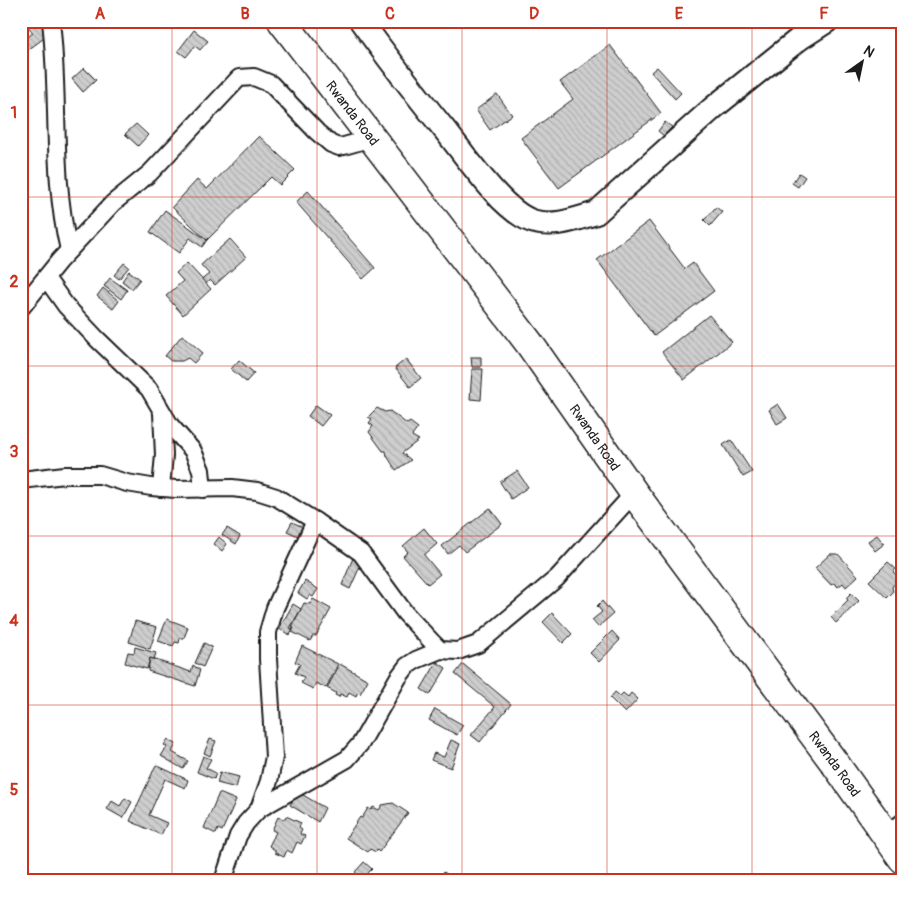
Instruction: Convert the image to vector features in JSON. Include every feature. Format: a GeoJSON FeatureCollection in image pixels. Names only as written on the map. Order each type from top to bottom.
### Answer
{"type":"FeatureCollection","features":[{"type":"Feature","properties":{"kind":"highway","name":"Rwanda Road"},"geometry":{"type":"LineString","coordinates":[[282,21],[529,343],[634,494],[894,829],[903,859]]}},
{"type":"Feature","properties":{"kind":"street"},"geometry":{"type":"LineString","coordinates":[[51,21],[56,86],[57,173],[64,230],[69,250]]}},
{"type":"Feature","properties":{"kind":"street"},"geometry":{"type":"LineString","coordinates":[[361,21],[494,192],[519,214],[532,220],[550,224],[596,213],[713,108],[799,39],[826,22]]}},
{"type":"Feature","properties":{"kind":"street"},"geometry":{"type":"LineString","coordinates":[[21,308],[69,250],[112,204],[150,173],[239,78],[254,77],[271,84],[317,132],[332,144],[339,147],[372,138]]}},
{"type":"Feature","properties":{"kind":"street"},"geometry":{"type":"LineString","coordinates":[[46,278],[72,312],[149,389],[177,434],[193,451],[201,470],[203,488]]}},
{"type":"Feature","properties":{"kind":"street"},"geometry":{"type":"LineString","coordinates":[[161,488],[164,455],[162,410]]}},
{"type":"Feature","properties":{"kind":"street"},"geometry":{"type":"LineString","coordinates":[[21,480],[66,475],[100,475],[127,483],[161,488],[232,488],[257,491],[276,497],[361,553],[405,612],[440,650]]}},
{"type":"Feature","properties":{"kind":"street"},"geometry":{"type":"LineString","coordinates":[[223,881],[238,836],[246,823],[259,809],[347,759],[361,743],[376,720],[398,678],[407,666],[440,650],[458,651],[478,644],[556,578],[634,494]]}},
{"type":"Feature","properties":{"kind":"street"},"geometry":{"type":"LineString","coordinates":[[259,809],[270,781],[274,757],[268,632],[275,608],[315,521]]}},
{"type":"Feature","properties":{"kind":"building"},"geometry":{"type":"Polygon","coordinates":[[[24,21],[42,21],[51,33],[21,55],[21,42],[33,33],[24,21]]]}},
{"type":"Feature","properties":{"kind":"building"},"geometry":{"type":"Polygon","coordinates":[[[194,30],[208,41],[200,50],[195,46],[186,57],[178,51],[194,30]]]}},
{"type":"Feature","properties":{"kind":"building"},"geometry":{"type":"Polygon","coordinates":[[[610,45],[661,113],[559,188],[521,138],[573,99],[560,82],[610,45]]]}},
{"type":"Feature","properties":{"kind":"building"},"geometry":{"type":"Polygon","coordinates":[[[657,67],[681,93],[675,99],[651,72],[657,67]]]}},
{"type":"Feature","properties":{"kind":"building"},"geometry":{"type":"Polygon","coordinates":[[[84,68],[96,80],[83,92],[72,79],[84,68]]]}},
{"type":"Feature","properties":{"kind":"building"},"geometry":{"type":"Polygon","coordinates":[[[497,94],[512,115],[490,130],[476,110],[497,94]]]}},
{"type":"Feature","properties":{"kind":"building"},"geometry":{"type":"Polygon","coordinates":[[[665,122],[672,127],[664,136],[658,131],[665,122]]]}},
{"type":"Feature","properties":{"kind":"building"},"geometry":{"type":"Polygon","coordinates":[[[136,124],[148,135],[138,146],[125,134],[136,124]]]}},
{"type":"Feature","properties":{"kind":"building"},"geometry":{"type":"Polygon","coordinates":[[[259,136],[295,170],[280,185],[271,177],[207,240],[172,207],[197,180],[207,189],[259,136]]]}},
{"type":"Feature","properties":{"kind":"building"},"geometry":{"type":"Polygon","coordinates":[[[799,173],[805,177],[798,187],[792,183],[799,173]]]}},
{"type":"Feature","properties":{"kind":"building"},"geometry":{"type":"Polygon","coordinates":[[[308,191],[375,268],[363,279],[296,202],[308,191]]]}},
{"type":"Feature","properties":{"kind":"building"},"geometry":{"type":"Polygon","coordinates":[[[716,207],[722,212],[710,226],[704,220],[716,207]]]}},
{"type":"Feature","properties":{"kind":"building"},"geometry":{"type":"Polygon","coordinates":[[[165,210],[207,240],[202,247],[190,238],[179,253],[150,232],[165,210]]]}},
{"type":"Feature","properties":{"kind":"building"},"geometry":{"type":"Polygon","coordinates":[[[649,221],[685,269],[693,263],[714,291],[654,336],[597,260],[649,221]]]}},
{"type":"Feature","properties":{"kind":"building"},"geometry":{"type":"Polygon","coordinates":[[[230,239],[246,257],[215,285],[210,280],[202,287],[199,282],[209,274],[201,265],[230,239]]]}},
{"type":"Feature","properties":{"kind":"building"},"geometry":{"type":"Polygon","coordinates":[[[124,263],[129,267],[119,279],[114,275],[124,263]]]}},
{"type":"Feature","properties":{"kind":"building"},"geometry":{"type":"Polygon","coordinates":[[[187,263],[211,289],[183,315],[166,296],[183,281],[176,273],[187,263]]]}},
{"type":"Feature","properties":{"kind":"building"},"geometry":{"type":"Polygon","coordinates":[[[129,271],[140,279],[132,289],[122,281],[129,271]]]}},
{"type":"Feature","properties":{"kind":"building"},"geometry":{"type":"Polygon","coordinates":[[[110,278],[127,290],[121,299],[104,286],[110,278]]]}},
{"type":"Feature","properties":{"kind":"building"},"geometry":{"type":"Polygon","coordinates":[[[103,288],[119,301],[113,309],[97,296],[103,288]]]}},
{"type":"Feature","properties":{"kind":"building"},"geometry":{"type":"Polygon","coordinates":[[[709,315],[732,342],[684,380],[662,352],[709,315]]]}},
{"type":"Feature","properties":{"kind":"building"},"geometry":{"type":"Polygon","coordinates":[[[182,335],[203,353],[194,363],[188,358],[182,361],[171,361],[165,356],[182,335]]]}},
{"type":"Feature","properties":{"kind":"building"},"geometry":{"type":"Polygon","coordinates":[[[471,357],[481,357],[481,367],[472,367],[471,357]]]}},
{"type":"Feature","properties":{"kind":"building"},"geometry":{"type":"Polygon","coordinates":[[[406,359],[421,378],[410,387],[395,368],[406,359]]]}},
{"type":"Feature","properties":{"kind":"building"},"geometry":{"type":"Polygon","coordinates":[[[239,360],[254,373],[246,382],[231,369],[239,360]]]}},
{"type":"Feature","properties":{"kind":"building"},"geometry":{"type":"Polygon","coordinates":[[[472,369],[483,369],[481,400],[470,399],[472,369]]]}},
{"type":"Feature","properties":{"kind":"building"},"geometry":{"type":"Polygon","coordinates":[[[778,404],[787,418],[777,424],[769,410],[778,404]]]}},
{"type":"Feature","properties":{"kind":"building"},"geometry":{"type":"Polygon","coordinates":[[[316,405],[330,415],[321,426],[308,416],[316,405]]]}},
{"type":"Feature","properties":{"kind":"building"},"geometry":{"type":"Polygon","coordinates":[[[377,408],[385,412],[390,411],[407,424],[410,422],[418,428],[412,436],[419,440],[402,453],[411,460],[396,470],[386,451],[383,451],[369,432],[373,426],[369,423],[372,419],[368,417],[377,408]]]}},
{"type":"Feature","properties":{"kind":"building"},"geometry":{"type":"Polygon","coordinates":[[[731,440],[752,472],[743,477],[723,445],[731,440]]]}},
{"type":"Feature","properties":{"kind":"building"},"geometry":{"type":"Polygon","coordinates":[[[517,471],[528,487],[511,499],[500,482],[517,471]]]}},
{"type":"Feature","properties":{"kind":"building"},"geometry":{"type":"Polygon","coordinates":[[[490,508],[502,524],[465,552],[459,545],[448,554],[442,546],[490,508]]]}},
{"type":"Feature","properties":{"kind":"building"},"geometry":{"type":"Polygon","coordinates":[[[292,522],[305,528],[300,537],[287,531],[292,522]]]}},
{"type":"Feature","properties":{"kind":"building"},"geometry":{"type":"Polygon","coordinates":[[[227,528],[240,536],[236,544],[222,535],[227,528]]]}},
{"type":"Feature","properties":{"kind":"building"},"geometry":{"type":"Polygon","coordinates":[[[424,528],[437,544],[424,555],[440,574],[428,584],[403,556],[408,552],[403,546],[424,528]]]}},
{"type":"Feature","properties":{"kind":"building"},"geometry":{"type":"Polygon","coordinates":[[[877,535],[884,544],[875,551],[868,541],[877,535]]]}},
{"type":"Feature","properties":{"kind":"building"},"geometry":{"type":"Polygon","coordinates":[[[219,537],[227,544],[222,551],[214,544],[219,537]]]}},
{"type":"Feature","properties":{"kind":"building"},"geometry":{"type":"Polygon","coordinates":[[[830,554],[838,554],[858,576],[846,587],[843,583],[838,587],[834,583],[831,585],[815,568],[830,554]]]}},
{"type":"Feature","properties":{"kind":"building"},"geometry":{"type":"Polygon","coordinates":[[[353,558],[362,562],[350,589],[342,585],[353,558]]]}},
{"type":"Feature","properties":{"kind":"building"},"geometry":{"type":"Polygon","coordinates":[[[888,562],[896,569],[893,572],[898,577],[892,587],[893,592],[887,598],[869,581],[888,562]]]}},
{"type":"Feature","properties":{"kind":"building"},"geometry":{"type":"Polygon","coordinates":[[[305,581],[318,589],[313,597],[310,595],[307,599],[298,593],[305,581]]]}},
{"type":"Feature","properties":{"kind":"building"},"geometry":{"type":"Polygon","coordinates":[[[851,593],[859,601],[836,623],[831,617],[848,600],[846,598],[851,593]]]}},
{"type":"Feature","properties":{"kind":"building"},"geometry":{"type":"Polygon","coordinates":[[[313,599],[331,609],[316,636],[313,636],[310,641],[292,632],[294,628],[292,627],[304,603],[310,604],[313,599]]]}},
{"type":"Feature","properties":{"kind":"building"},"geometry":{"type":"Polygon","coordinates":[[[602,601],[613,614],[598,627],[592,620],[602,612],[597,606],[602,601]]]}},
{"type":"Feature","properties":{"kind":"building"},"geometry":{"type":"Polygon","coordinates":[[[293,604],[301,609],[290,628],[293,629],[290,635],[279,629],[293,604]]]}},
{"type":"Feature","properties":{"kind":"building"},"geometry":{"type":"Polygon","coordinates":[[[552,613],[572,634],[563,643],[543,622],[552,613]]]}},
{"type":"Feature","properties":{"kind":"building"},"geometry":{"type":"Polygon","coordinates":[[[167,619],[188,627],[184,638],[180,638],[179,643],[175,642],[173,646],[158,641],[167,619]]]}},
{"type":"Feature","properties":{"kind":"building"},"geometry":{"type":"Polygon","coordinates":[[[135,621],[157,627],[150,649],[129,642],[135,621]]]}},
{"type":"Feature","properties":{"kind":"building"},"geometry":{"type":"Polygon","coordinates":[[[612,631],[620,640],[599,662],[590,653],[612,631]]]}},
{"type":"Feature","properties":{"kind":"building"},"geometry":{"type":"Polygon","coordinates":[[[204,643],[212,647],[203,667],[195,663],[204,643]]]}},
{"type":"Feature","properties":{"kind":"building"},"geometry":{"type":"Polygon","coordinates":[[[302,646],[338,664],[326,688],[316,683],[313,689],[301,683],[304,677],[295,673],[300,664],[295,662],[302,646]]]}},
{"type":"Feature","properties":{"kind":"building"},"geometry":{"type":"Polygon","coordinates":[[[135,647],[156,653],[154,659],[150,658],[147,669],[125,663],[128,652],[134,653],[135,647]]]}},
{"type":"Feature","properties":{"kind":"building"},"geometry":{"type":"Polygon","coordinates":[[[150,658],[191,672],[193,665],[200,670],[195,686],[148,671],[150,658]]]}},
{"type":"Feature","properties":{"kind":"building"},"geometry":{"type":"Polygon","coordinates":[[[437,662],[446,668],[430,695],[421,689],[437,662]]]}},
{"type":"Feature","properties":{"kind":"building"},"geometry":{"type":"Polygon","coordinates":[[[340,664],[368,680],[360,694],[358,692],[356,696],[349,692],[347,697],[340,694],[339,697],[327,688],[340,664]]]}},
{"type":"Feature","properties":{"kind":"building"},"geometry":{"type":"Polygon","coordinates":[[[463,664],[511,704],[480,742],[471,735],[495,707],[455,674],[463,664]]]}},
{"type":"Feature","properties":{"kind":"building"},"geometry":{"type":"Polygon","coordinates":[[[615,692],[620,696],[623,693],[628,697],[631,693],[638,699],[625,713],[610,698],[615,692]]]}},
{"type":"Feature","properties":{"kind":"building"},"geometry":{"type":"Polygon","coordinates":[[[435,709],[463,725],[457,735],[429,720],[435,709]]]}},
{"type":"Feature","properties":{"kind":"building"},"geometry":{"type":"Polygon","coordinates":[[[168,739],[176,744],[172,752],[188,761],[183,769],[161,756],[167,747],[164,745],[168,739]]]}},
{"type":"Feature","properties":{"kind":"building"},"geometry":{"type":"Polygon","coordinates":[[[210,739],[216,741],[210,756],[204,753],[210,739]]]}},
{"type":"Feature","properties":{"kind":"building"},"geometry":{"type":"Polygon","coordinates":[[[451,740],[460,744],[451,768],[431,760],[434,753],[444,757],[451,740]]]}},
{"type":"Feature","properties":{"kind":"building"},"geometry":{"type":"Polygon","coordinates":[[[203,756],[211,759],[206,768],[216,773],[214,779],[197,772],[203,756]]]}},
{"type":"Feature","properties":{"kind":"building"},"geometry":{"type":"Polygon","coordinates":[[[156,765],[188,780],[185,788],[165,779],[149,815],[167,823],[161,835],[130,821],[156,765]]]}},
{"type":"Feature","properties":{"kind":"building"},"geometry":{"type":"Polygon","coordinates":[[[220,772],[239,777],[236,788],[217,783],[220,772]]]}},
{"type":"Feature","properties":{"kind":"building"},"geometry":{"type":"Polygon","coordinates":[[[298,792],[325,808],[318,822],[290,805],[298,792]]]}},
{"type":"Feature","properties":{"kind":"building"},"geometry":{"type":"Polygon","coordinates":[[[219,793],[236,800],[222,831],[218,829],[216,834],[204,828],[219,793]]]}},
{"type":"Feature","properties":{"kind":"building"},"geometry":{"type":"Polygon","coordinates":[[[125,798],[132,802],[123,818],[107,809],[112,801],[120,806],[125,798]]]}},
{"type":"Feature","properties":{"kind":"building"},"geometry":{"type":"Polygon","coordinates":[[[393,803],[408,813],[379,852],[370,849],[368,852],[346,838],[368,808],[371,810],[373,807],[379,810],[382,805],[393,803]]]}},
{"type":"Feature","properties":{"kind":"building"},"geometry":{"type":"Polygon","coordinates":[[[286,816],[301,823],[299,828],[302,830],[300,834],[305,836],[301,844],[297,842],[292,853],[287,850],[284,857],[275,853],[275,850],[269,846],[276,832],[272,830],[278,817],[284,819],[286,816]]]}},
{"type":"Feature","properties":{"kind":"building"},"geometry":{"type":"Polygon","coordinates":[[[364,862],[372,869],[362,879],[355,872],[364,862]]]}},
{"type":"Feature","properties":{"kind":"building"},"geometry":{"type":"Polygon","coordinates":[[[444,872],[453,879],[457,878],[461,881],[426,881],[430,875],[438,880],[444,872]]]}}]}
